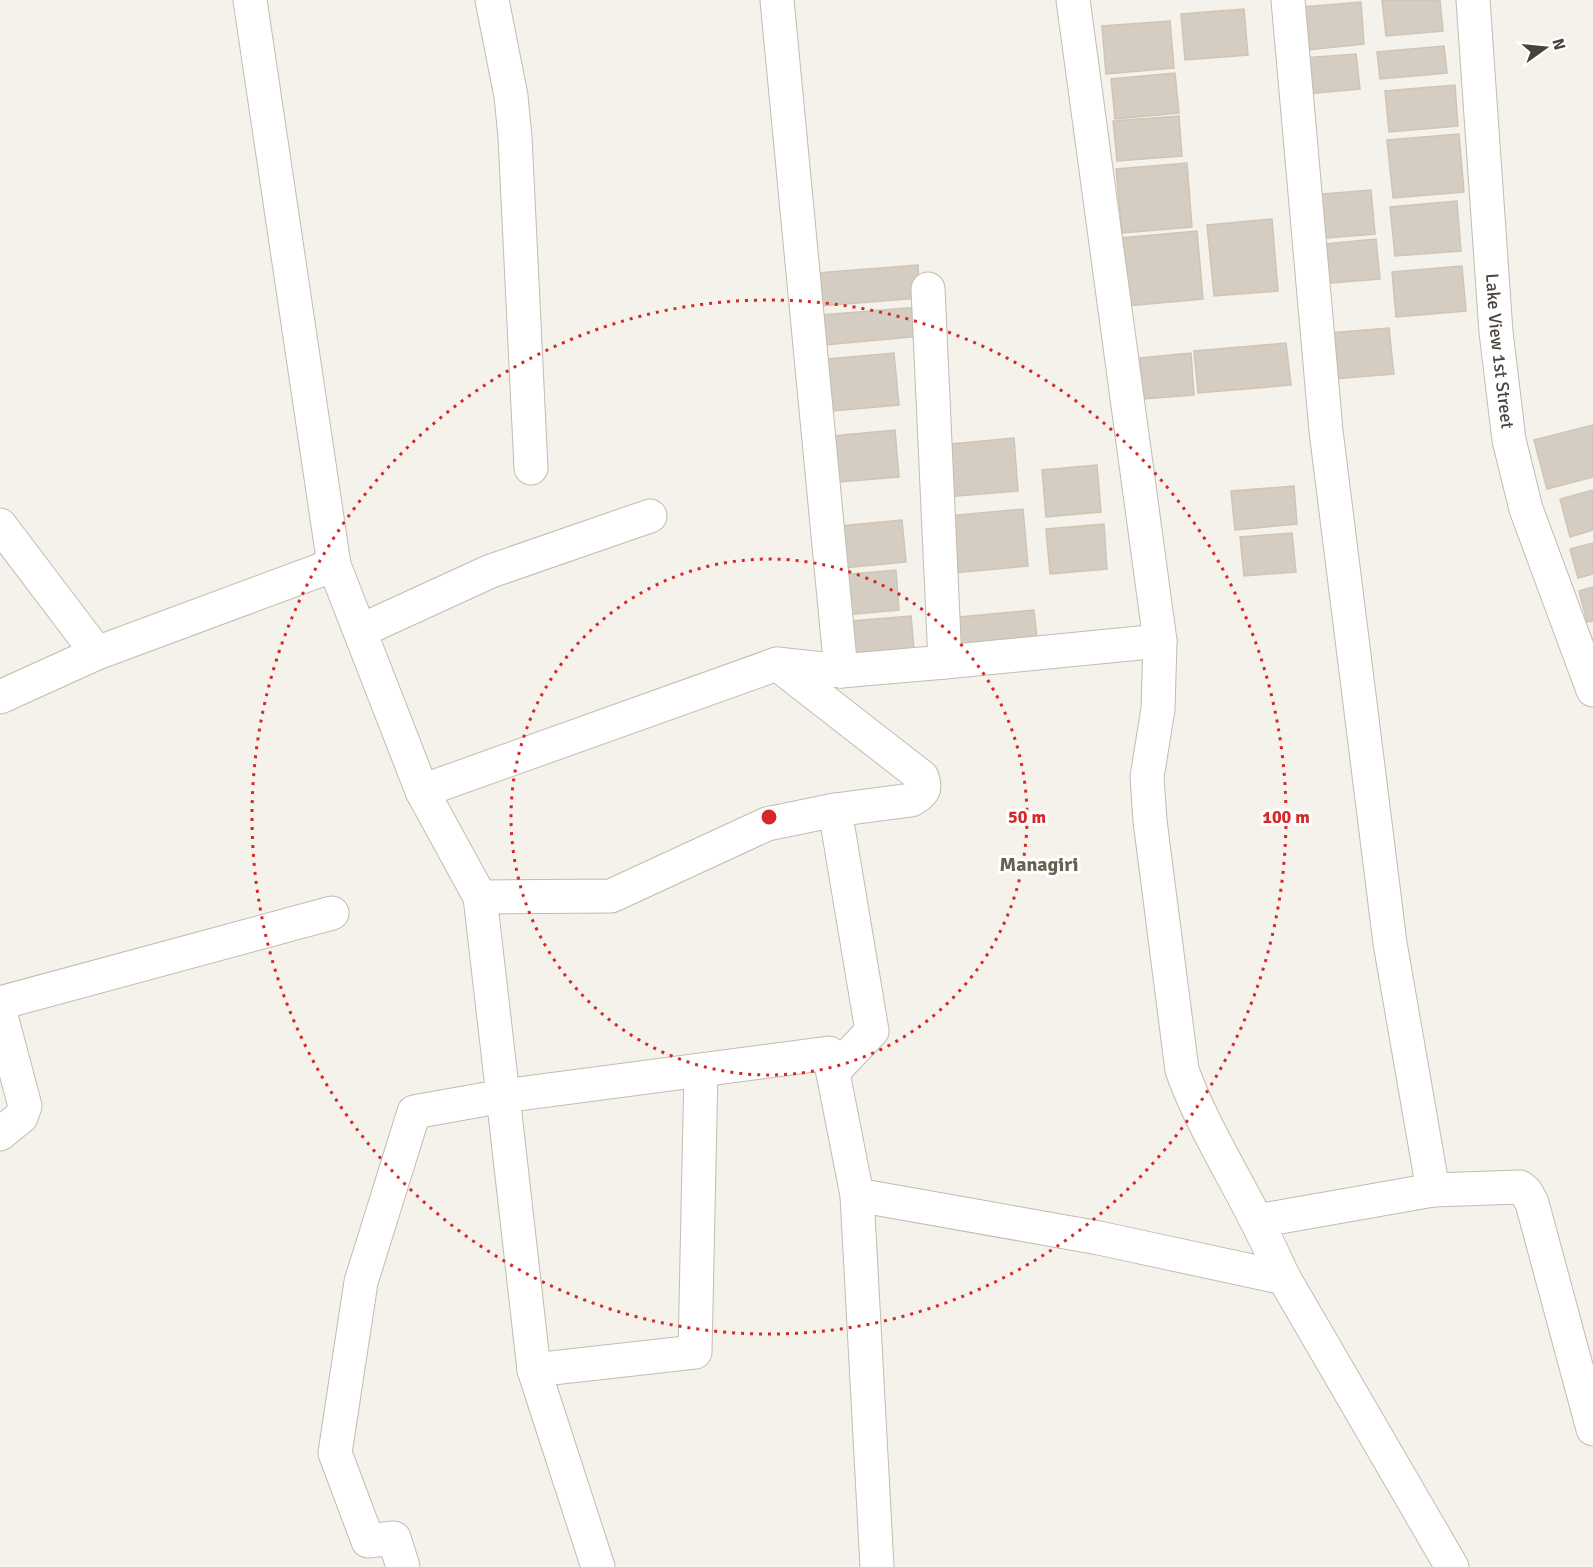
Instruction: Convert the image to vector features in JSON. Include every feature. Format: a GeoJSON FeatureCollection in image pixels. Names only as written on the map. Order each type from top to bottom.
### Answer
{"type":"FeatureCollection","features":[{"type":"Feature","properties":{"kind":"street"},"geometry":{"type":"LineString","coordinates":[[250,0],[334,566],[422,791],[480,897],[534,1370],[597,1567]]}},
{"type":"Feature","properties":{"kind":"street"},"geometry":{"type":"LineString","coordinates":[[492,0],[511,96],[515,138],[531,468]]}},
{"type":"Feature","properties":{"kind":"street"},"geometry":{"type":"LineString","coordinates":[[777,0],[841,671]]}},
{"type":"Feature","properties":{"kind":"street"},"geometry":{"type":"LineString","coordinates":[[1073,0],[1160,641],[1158,709],[1147,777],[1150,821],[1182,1071],[1191,1097],[1257,1221],[1284,1278],[1452,1567]]}},
{"type":"Feature","properties":{"kind":"street"},"geometry":{"type":"LineString","coordinates":[[1288,0],[1326,430],[1390,943],[1433,1190]]}},
{"type":"Feature","properties":{"kind":"street","name":"Lake View 1st Street"},"geometry":{"type":"LineString","coordinates":[[1473,0],[1496,332],[1509,440],[1526,509],[1593,690]]}},
{"type":"Feature","properties":{"kind":"street"},"geometry":{"type":"LineString","coordinates":[[928,289],[945,662]]}},
{"type":"Feature","properties":{"kind":"street"},"geometry":{"type":"LineString","coordinates":[[360,631],[491,572],[650,516]]}},
{"type":"Feature","properties":{"kind":"street"},"geometry":{"type":"LineString","coordinates":[[0,525],[97,653]]}},
{"type":"Feature","properties":{"kind":"street"},"geometry":{"type":"LineString","coordinates":[[0,697],[97,653],[334,566]]}},
{"type":"Feature","properties":{"kind":"street"},"geometry":{"type":"LineString","coordinates":[[422,791],[777,664],[841,671],[1160,641]]}},
{"type":"Feature","properties":{"kind":"street"},"geometry":{"type":"LineString","coordinates":[[480,897],[612,896],[767,824],[835,810],[911,800],[922,794],[925,785],[922,777],[777,664]]}},
{"type":"Feature","properties":{"kind":"street"},"geometry":{"type":"LineString","coordinates":[[833,1072],[873,1031],[835,810]]}},
{"type":"Feature","properties":{"kind":"street"},"geometry":{"type":"LineString","coordinates":[[0,1003],[332,914]]}},
{"type":"Feature","properties":{"kind":"street"},"geometry":{"type":"LineString","coordinates":[[0,1012],[25,1106],[21,1117],[0,1134]]}},
{"type":"Feature","properties":{"kind":"street"},"geometry":{"type":"LineString","coordinates":[[403,1567],[394,1538],[368,1541],[335,1453],[361,1282],[414,1112],[503,1096],[829,1053],[857,1195],[877,1567]]}},
{"type":"Feature","properties":{"kind":"street"},"geometry":{"type":"LineString","coordinates":[[534,1370],[695,1352],[701,1070]]}},
{"type":"Feature","properties":{"kind":"street"},"geometry":{"type":"LineString","coordinates":[[1257,1221],[1433,1190],[1520,1188],[1526,1192],[1532,1203],[1593,1429]]}},
{"type":"Feature","properties":{"kind":"street"},"geometry":{"type":"LineString","coordinates":[[857,1195],[1098,1238],[1284,1278]]}},
{"type":"Feature","properties":{"kind":"building"},"geometry":{"type":"Polygon","coordinates":[[[1382,0],[1440,0],[1443,31],[1386,36],[1382,0]]]}},
{"type":"Feature","properties":{"kind":"building"},"geometry":{"type":"Polygon","coordinates":[[[1361,2],[1364,44],[1307,50],[1302,7],[1361,2]]]}},
{"type":"Feature","properties":{"kind":"building"},"geometry":{"type":"Polygon","coordinates":[[[1244,9],[1248,55],[1185,60],[1181,14],[1244,9]]]}},
{"type":"Feature","properties":{"kind":"building"},"geometry":{"type":"Polygon","coordinates":[[[1170,21],[1174,68],[1106,74],[1102,26],[1170,21]]]}},
{"type":"Feature","properties":{"kind":"building"},"geometry":{"type":"Polygon","coordinates":[[[1444,46],[1447,73],[1380,79],[1377,52],[1444,46]]]}},
{"type":"Feature","properties":{"kind":"building"},"geometry":{"type":"Polygon","coordinates":[[[1356,54],[1360,89],[1306,94],[1303,58],[1356,54]]]}},
{"type":"Feature","properties":{"kind":"building"},"geometry":{"type":"Polygon","coordinates":[[[1175,73],[1179,113],[1115,119],[1111,79],[1175,73]]]}},
{"type":"Feature","properties":{"kind":"building"},"geometry":{"type":"Polygon","coordinates":[[[1455,85],[1458,126],[1389,132],[1385,91],[1455,85]]]}},
{"type":"Feature","properties":{"kind":"building"},"geometry":{"type":"Polygon","coordinates":[[[1179,116],[1182,156],[1117,161],[1113,121],[1179,116]]]}},
{"type":"Feature","properties":{"kind":"building"},"geometry":{"type":"Polygon","coordinates":[[[1459,134],[1464,192],[1393,198],[1387,140],[1459,134]]]}},
{"type":"Feature","properties":{"kind":"building"},"geometry":{"type":"Polygon","coordinates":[[[1187,163],[1192,227],[1122,233],[1116,169],[1187,163]]]}},
{"type":"Feature","properties":{"kind":"building"},"geometry":{"type":"Polygon","coordinates":[[[1371,190],[1375,234],[1315,239],[1311,195],[1371,190]]]}},
{"type":"Feature","properties":{"kind":"building"},"geometry":{"type":"Polygon","coordinates":[[[1457,201],[1461,251],[1395,256],[1390,207],[1457,201]]]}},
{"type":"Feature","properties":{"kind":"building"},"geometry":{"type":"Polygon","coordinates":[[[1272,219],[1278,291],[1214,296],[1207,225],[1272,219]]]}},
{"type":"Feature","properties":{"kind":"building"},"geometry":{"type":"Polygon","coordinates":[[[1197,231],[1203,299],[1127,306],[1120,238],[1197,231]]]}},
{"type":"Feature","properties":{"kind":"building"},"geometry":{"type":"Polygon","coordinates":[[[1376,239],[1380,279],[1319,284],[1315,245],[1376,239]]]}},
{"type":"Feature","properties":{"kind":"building"},"geometry":{"type":"Polygon","coordinates":[[[918,265],[920,298],[820,306],[817,273],[918,265]]]}},
{"type":"Feature","properties":{"kind":"building"},"geometry":{"type":"Polygon","coordinates":[[[1462,266],[1466,311],[1396,317],[1392,272],[1462,266]]]}},
{"type":"Feature","properties":{"kind":"building"},"geometry":{"type":"Polygon","coordinates":[[[919,307],[922,336],[824,345],[821,315],[919,307]]]}},
{"type":"Feature","properties":{"kind":"building"},"geometry":{"type":"Polygon","coordinates":[[[1389,328],[1394,374],[1333,379],[1329,333],[1389,328]]]}},
{"type":"Feature","properties":{"kind":"building"},"geometry":{"type":"Polygon","coordinates":[[[1286,343],[1291,385],[1198,393],[1194,351],[1286,343]]]}},
{"type":"Feature","properties":{"kind":"building"},"geometry":{"type":"Polygon","coordinates":[[[894,353],[899,405],[821,412],[816,360],[894,353]]]}},
{"type":"Feature","properties":{"kind":"building"},"geometry":{"type":"Polygon","coordinates":[[[1191,353],[1194,395],[1143,399],[1140,358],[1191,353]]]}},
{"type":"Feature","properties":{"kind":"building"},"geometry":{"type":"Polygon","coordinates":[[[1593,425],[1593,477],[1547,489],[1534,440],[1593,425]]]}},
{"type":"Feature","properties":{"kind":"building"},"geometry":{"type":"Polygon","coordinates":[[[895,430],[899,477],[826,483],[822,437],[895,430]]]}},
{"type":"Feature","properties":{"kind":"building"},"geometry":{"type":"Polygon","coordinates":[[[1014,438],[1018,491],[945,497],[940,445],[1014,438]]]}},
{"type":"Feature","properties":{"kind":"building"},"geometry":{"type":"Polygon","coordinates":[[[1097,465],[1101,512],[1046,517],[1042,470],[1097,465]]]}},
{"type":"Feature","properties":{"kind":"building"},"geometry":{"type":"Polygon","coordinates":[[[1294,486],[1297,524],[1235,530],[1231,491],[1294,486]]]}},
{"type":"Feature","properties":{"kind":"building"},"geometry":{"type":"Polygon","coordinates":[[[1593,490],[1593,530],[1570,537],[1560,499],[1593,490]]]}},
{"type":"Feature","properties":{"kind":"building"},"geometry":{"type":"Polygon","coordinates":[[[1023,509],[1028,566],[953,573],[947,516],[1023,509]]]}},
{"type":"Feature","properties":{"kind":"building"},"geometry":{"type":"Polygon","coordinates":[[[902,520],[906,562],[843,568],[840,526],[902,520]]]}},
{"type":"Feature","properties":{"kind":"building"},"geometry":{"type":"Polygon","coordinates":[[[1104,524],[1107,569],[1050,574],[1046,529],[1104,524]]]}},
{"type":"Feature","properties":{"kind":"building"},"geometry":{"type":"Polygon","coordinates":[[[1292,533],[1296,572],[1244,576],[1240,537],[1292,533]]]}},
{"type":"Feature","properties":{"kind":"building"},"geometry":{"type":"Polygon","coordinates":[[[1593,543],[1593,574],[1578,578],[1570,549],[1593,543]]]}},
{"type":"Feature","properties":{"kind":"building"},"geometry":{"type":"Polygon","coordinates":[[[896,570],[899,610],[844,615],[840,575],[896,570]]]}},
{"type":"Feature","properties":{"kind":"building"},"geometry":{"type":"Polygon","coordinates":[[[1593,587],[1593,621],[1587,622],[1579,591],[1593,587]]]}},
{"type":"Feature","properties":{"kind":"building"},"geometry":{"type":"Polygon","coordinates":[[[1034,610],[1037,638],[952,646],[949,618],[1034,610]]]}},
{"type":"Feature","properties":{"kind":"building"},"geometry":{"type":"Polygon","coordinates":[[[911,616],[915,659],[844,665],[840,622],[911,616]]]}},
{"type":"Feature","properties":{"kind":"district","name":"Managiri"},"geometry":{"type":"Point","coordinates":[1039,864]}}]}
